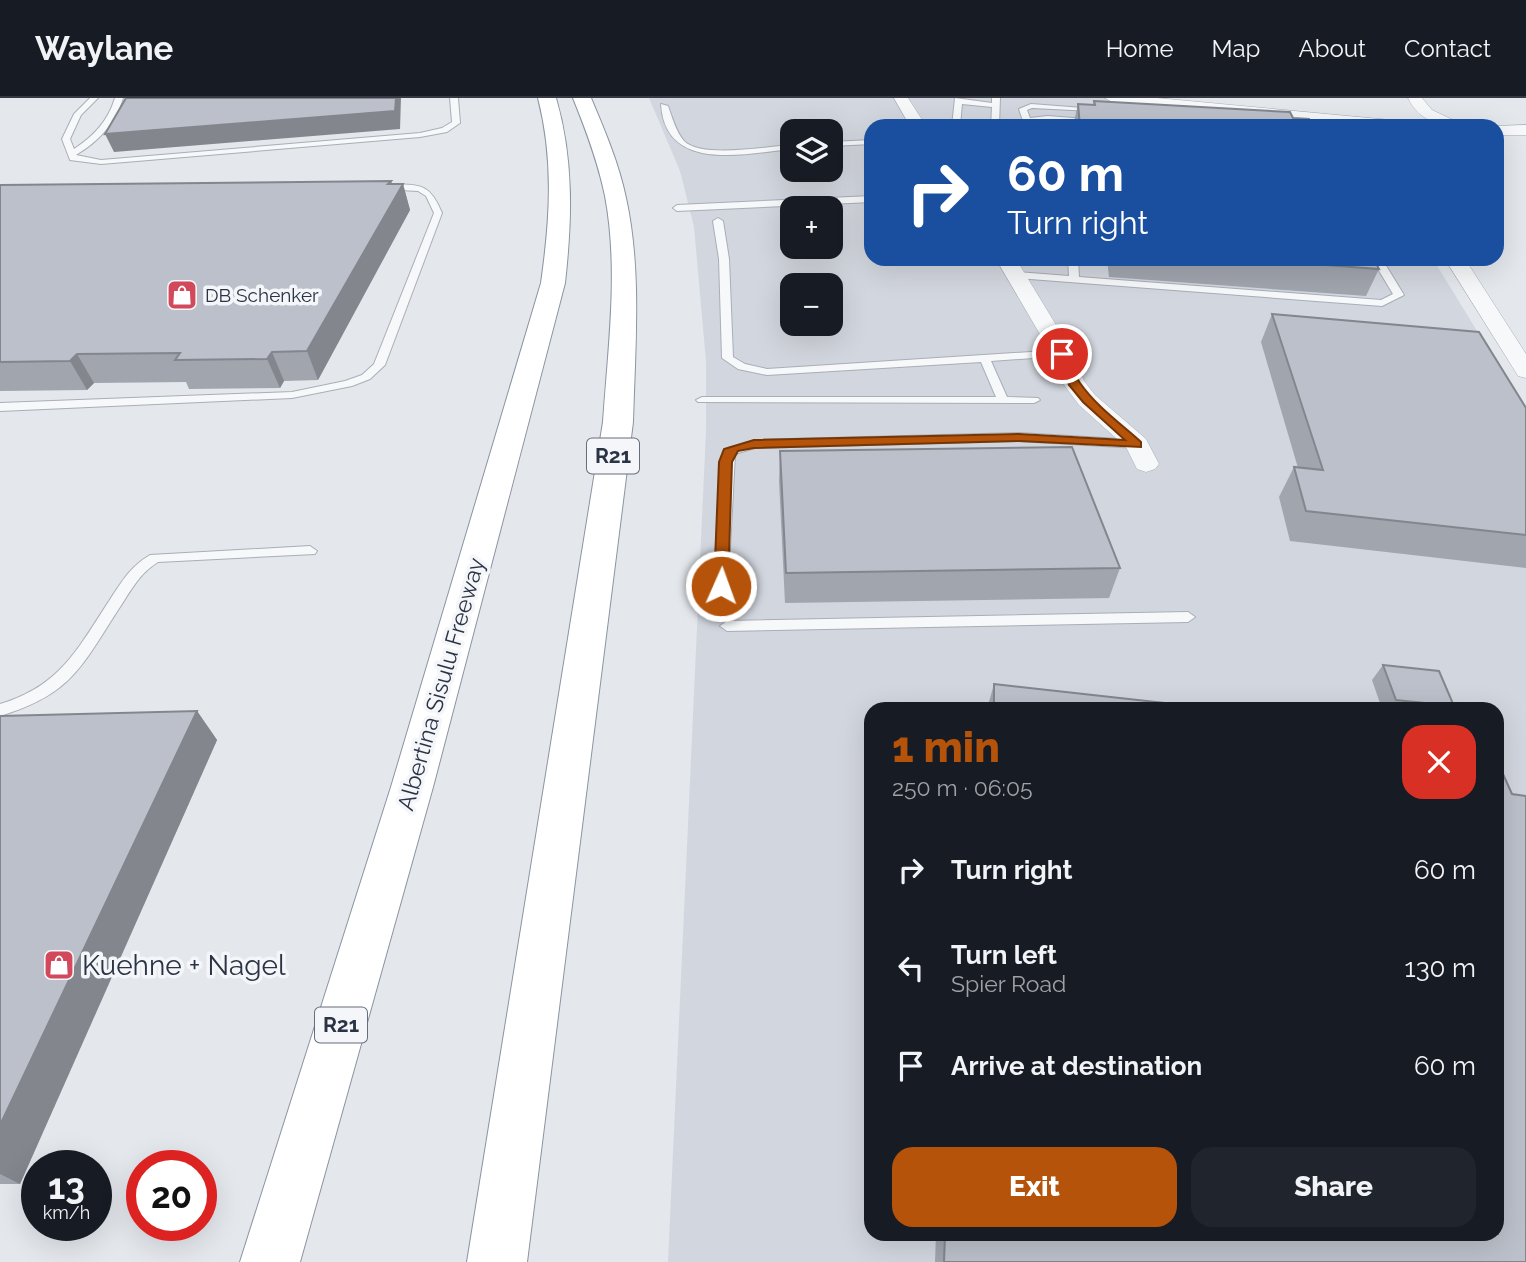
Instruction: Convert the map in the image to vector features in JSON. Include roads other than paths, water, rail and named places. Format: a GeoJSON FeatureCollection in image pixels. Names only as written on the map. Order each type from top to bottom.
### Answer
{"type":"FeatureCollection","features":[{"type":"Feature","properties":{"kind":"highway","name":"Albertina Sisulu Freeway"},"geometry":{"type":"LineString","coordinates":[[271,1262],[416,774],[553,283],[559,233],[560,179],[558,143],[547,98]]}},
{"type":"Feature","properties":{"kind":"highway","name":"R21"},"geometry":{"type":"LineString","coordinates":[[497,1262],[618,422],[624,285],[618,210],[599,139],[582,98]]}},
{"type":"Feature","properties":{"kind":"street"},"geometry":{"type":"LineString","coordinates":[[901,98],[914,119]]}},
{"type":"Feature","properties":{"kind":"street"},"geometry":{"type":"LineString","coordinates":[[1118,98],[1226,105],[1331,119]]}},
{"type":"Feature","properties":{"kind":"street"},"geometry":{"type":"LineString","coordinates":[[1201,98],[1226,105],[1326,119]]}},
{"type":"Feature","properties":{"kind":"street"},"geometry":{"type":"LineString","coordinates":[[1360,119],[1403,113],[1418,106],[1427,114],[1440,119]]}},
{"type":"Feature","properties":{"kind":"street"},"geometry":{"type":"LineString","coordinates":[[1306,117],[1403,113]]}},
{"type":"Feature","properties":{"kind":"street"},"geometry":{"type":"LineString","coordinates":[[1504,130],[1526,130]]}},
{"type":"Feature","properties":{"kind":"street"},"geometry":{"type":"LineString","coordinates":[[1459,266],[1526,371]]}},
{"type":"Feature","properties":{"kind":"street"},"geometry":{"type":"LineString","coordinates":[[1012,267],[1062,354],[1073,382],[1087,400],[1142,454]]}},
{"type":"Feature","properties":{"kind":"lane"},"geometry":{"type":"LineString","coordinates":[[94,98],[78,114],[68,131],[67,147],[73,158],[80,161],[101,162],[420,135],[444,130],[456,123],[454,98]]}},
{"type":"Feature","properties":{"kind":"lane"},"geometry":{"type":"LineString","coordinates":[[71,154],[96,139],[111,117],[119,98]]}},
{"type":"Feature","properties":{"kind":"lane"},"geometry":{"type":"LineString","coordinates":[[957,119],[959,100],[996,102]]}},
{"type":"Feature","properties":{"kind":"lane"},"geometry":{"type":"LineString","coordinates":[[664,106],[679,140],[688,148],[720,152],[780,148]]}},
{"type":"Feature","properties":{"kind":"lane"},"geometry":{"type":"LineString","coordinates":[[1025,119],[1023,108],[1031,106],[1096,110]]}},
{"type":"Feature","properties":{"kind":"lane"},"geometry":{"type":"LineString","coordinates":[[1044,119],[1067,119]]}},
{"type":"Feature","properties":{"kind":"lane"},"geometry":{"type":"LineString","coordinates":[[843,143],[864,142]]}},
{"type":"Feature","properties":{"kind":"lane"},"geometry":{"type":"LineString","coordinates":[[0,408],[292,395],[336,387],[366,377],[379,365],[438,213],[430,194],[420,189],[369,187]]}},
{"type":"Feature","properties":{"kind":"lane"},"geometry":{"type":"LineString","coordinates":[[677,208],[864,199]]}},
{"type":"Feature","properties":{"kind":"lane"},"geometry":{"type":"LineString","coordinates":[[718,221],[724,259],[725,344],[728,358],[742,367],[767,372],[818,370],[1062,354]]}},
{"type":"Feature","properties":{"kind":"lane"},"geometry":{"type":"LineString","coordinates":[[1073,266],[1074,280]]}},
{"type":"Feature","properties":{"kind":"lane"},"geometry":{"type":"LineString","coordinates":[[1012,267],[1074,280],[1382,303],[1399,295],[1381,266]]}},
{"type":"Feature","properties":{"kind":"lane"},"geometry":{"type":"LineString","coordinates":[[985,359],[1003,400]]}},
{"type":"Feature","properties":{"kind":"lane"},"geometry":{"type":"LineString","coordinates":[[702,400],[1034,400]]}},
{"type":"Feature","properties":{"kind":"lane"},"geometry":{"type":"LineString","coordinates":[[721,586],[726,462],[729,452],[734,448],[754,444],[1019,438],[1142,454]]}},
{"type":"Feature","properties":{"kind":"lane"},"geometry":{"type":"LineString","coordinates":[[0,710],[22,704],[58,682],[71,670],[134,574],[155,558],[310,551]]}},
{"type":"Feature","properties":{"kind":"lane"},"geometry":{"type":"LineString","coordinates":[[727,626],[1188,617]]}},
{"type":"Feature","properties":{"kind":"place","name":"DB Schenker"},"geometry":{"type":"Point","coordinates":[182,295]}},
{"type":"Feature","properties":{"kind":"place","name":"Kuehne + Nagel"},"geometry":{"type":"Point","coordinates":[59,965]}}]}
